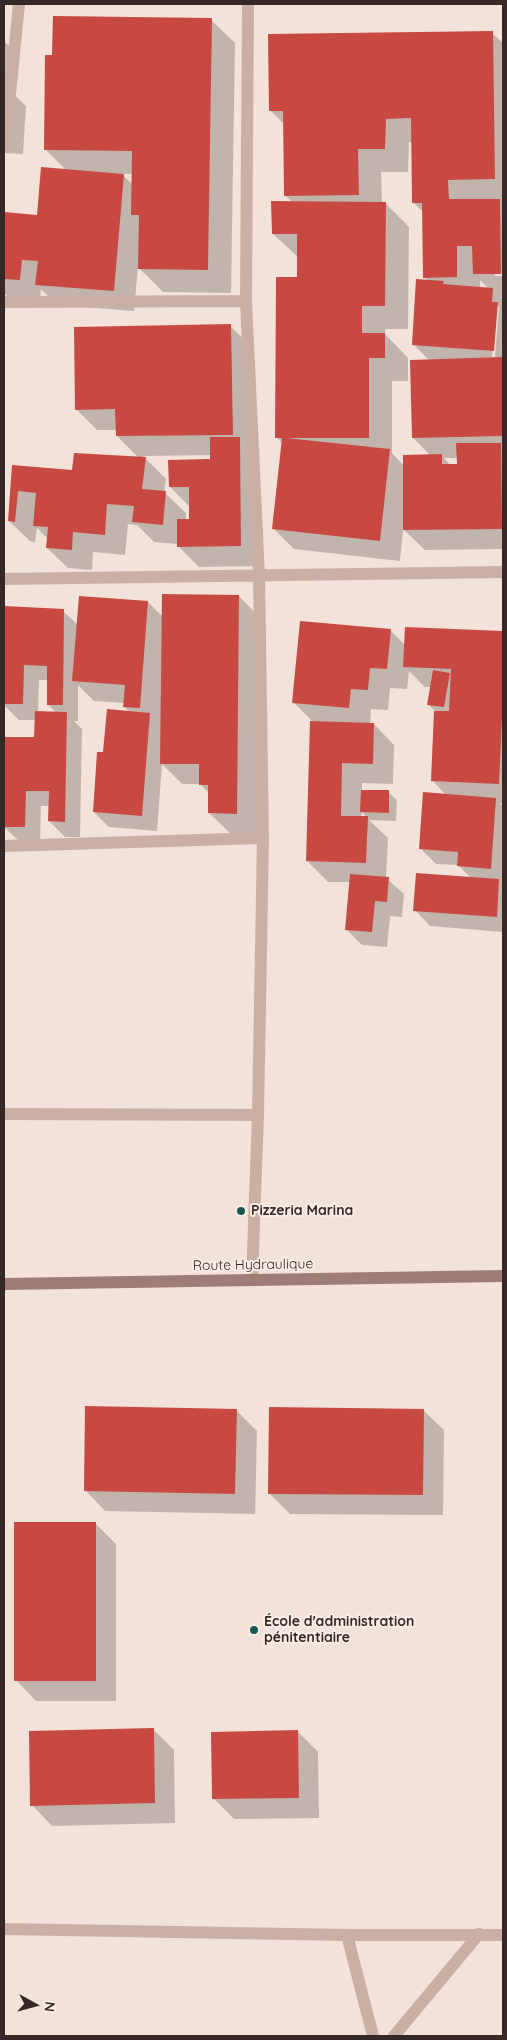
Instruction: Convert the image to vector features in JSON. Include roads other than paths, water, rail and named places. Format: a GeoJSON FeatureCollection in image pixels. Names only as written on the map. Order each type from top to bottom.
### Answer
{"type":"FeatureCollection","features":[{"type":"Feature","properties":{"kind":"main road","name":"Route Hydraulique"},"geometry":{"type":"LineString","coordinates":[[4,1284],[503,1276]]}},
{"type":"Feature","properties":{"kind":"street"},"geometry":{"type":"LineString","coordinates":[[4,144],[19,4]]}},
{"type":"Feature","properties":{"kind":"street"},"geometry":{"type":"LineString","coordinates":[[248,4],[246,301],[259,576],[263,838],[258,1115],[252,1279]]}},
{"type":"Feature","properties":{"kind":"street"},"geometry":{"type":"LineString","coordinates":[[4,302],[246,301]]}},
{"type":"Feature","properties":{"kind":"street"},"geometry":{"type":"LineString","coordinates":[[4,579],[503,572]]}},
{"type":"Feature","properties":{"kind":"street"},"geometry":{"type":"LineString","coordinates":[[4,846],[263,838]]}},
{"type":"Feature","properties":{"kind":"street"},"geometry":{"type":"LineString","coordinates":[[4,1114],[258,1115]]}},
{"type":"Feature","properties":{"kind":"street"},"geometry":{"type":"LineString","coordinates":[[4,1928],[347,1936],[503,1935]]}},
{"type":"Feature","properties":{"kind":"street"},"geometry":{"type":"LineString","coordinates":[[394,2036],[479,1934]]}},
{"type":"Feature","properties":{"kind":"street"},"geometry":{"type":"LineString","coordinates":[[347,1936],[374,2036]]}},
{"type":"Feature","properties":{"kind":"place","name":"Pizzeria Marina"},"geometry":{"type":"Point","coordinates":[241,1211]}},
{"type":"Feature","properties":{"kind":"place","name":"École d'administration pénitentiaire"},"geometry":{"type":"Point","coordinates":[254,1630]}}]}
